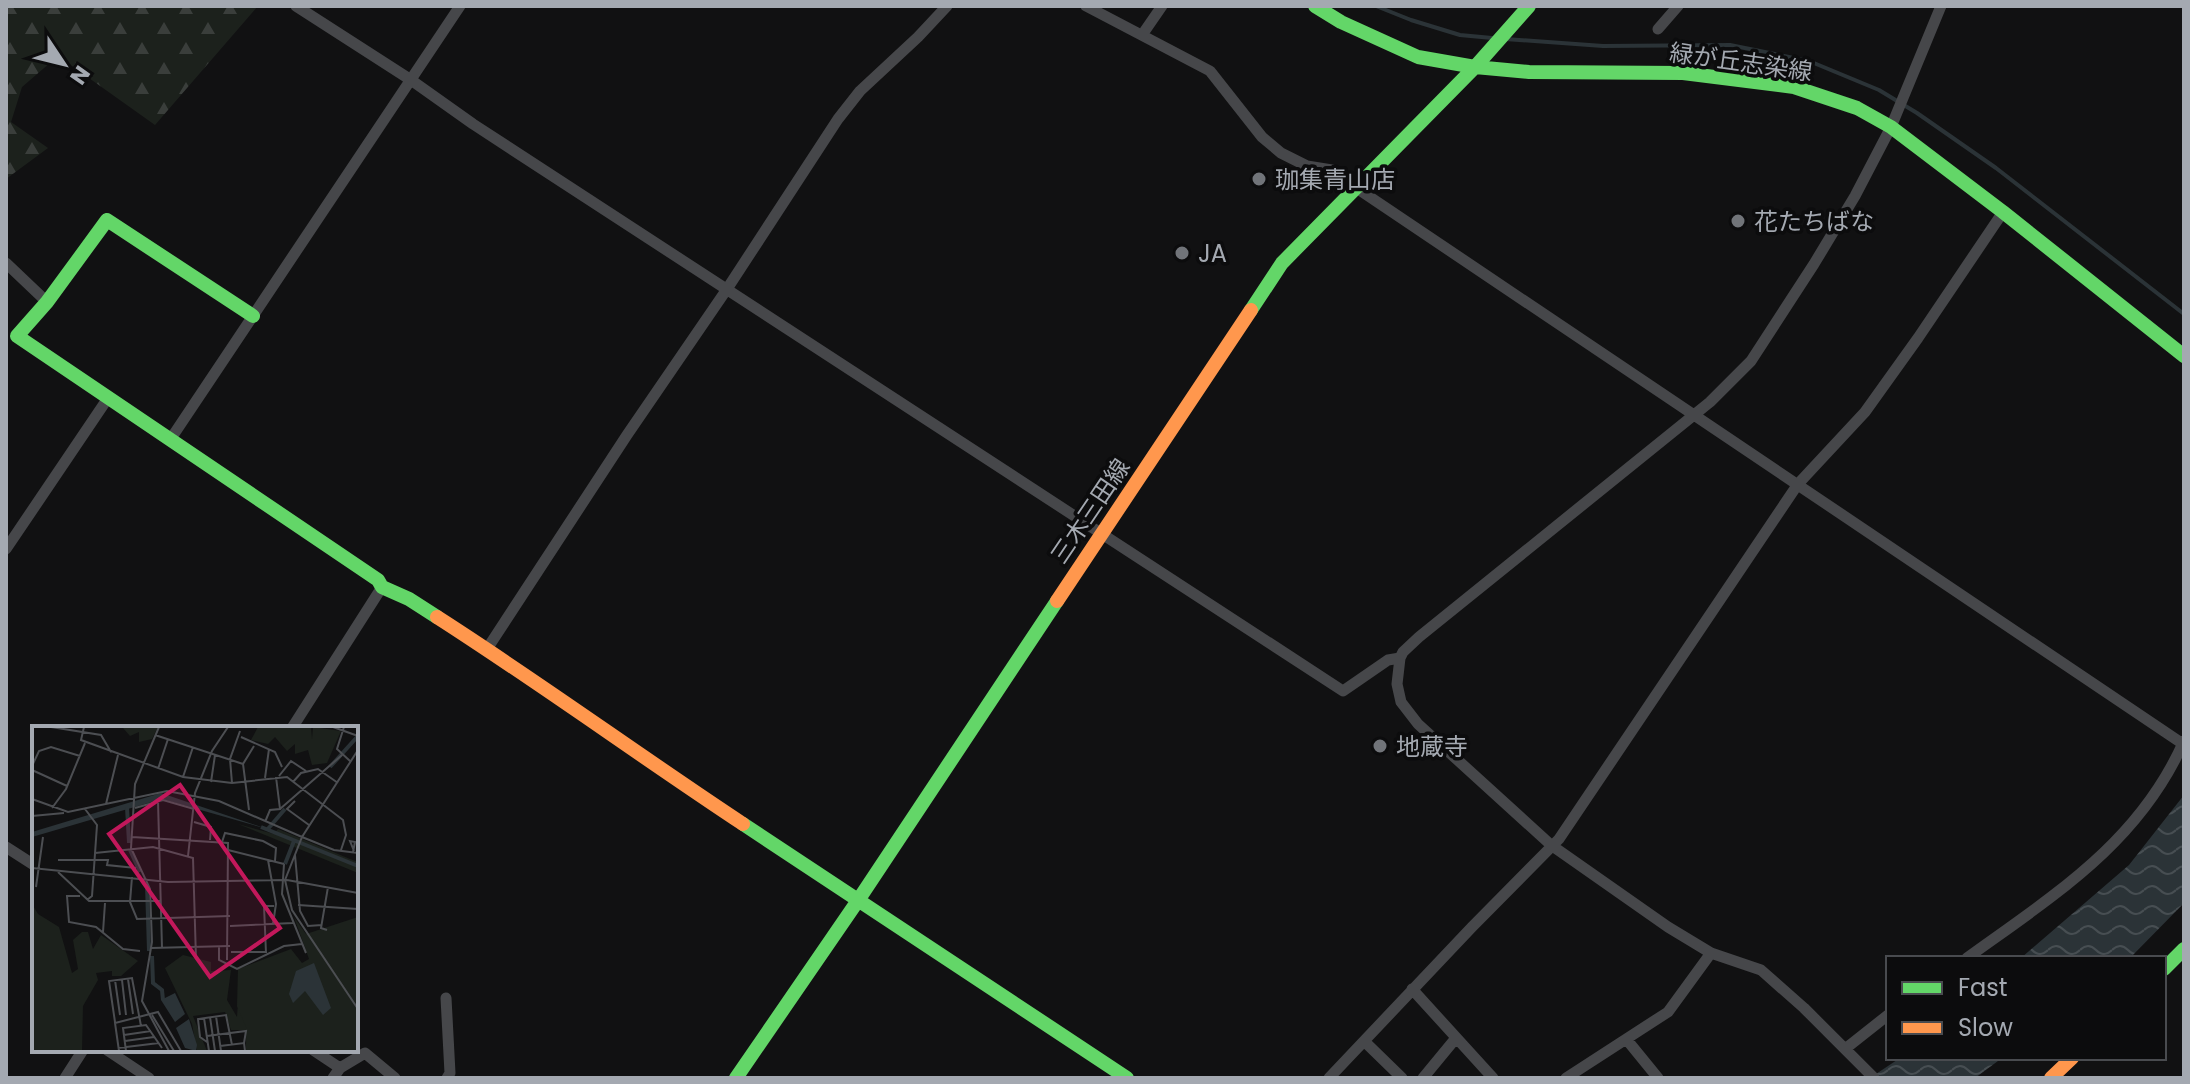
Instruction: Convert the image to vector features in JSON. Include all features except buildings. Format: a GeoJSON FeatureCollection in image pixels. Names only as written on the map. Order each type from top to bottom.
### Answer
{"type":"FeatureCollection","features":[{"type":"Feature","properties":{"kind":"street"},"geometry":{"type":"LineString","coordinates":[[296,6],[1100,535],[1343,691],[1388,660],[1400,658]]}},
{"type":"Feature","properties":{"kind":"street"},"geometry":{"type":"LineString","coordinates":[[170,440],[460,6]]}},
{"type":"Feature","properties":{"kind":"street"},"geometry":{"type":"LineString","coordinates":[[487,649],[838,119],[860,91],[947,6]]}},
{"type":"Feature","properties":{"kind":"street"},"geometry":{"type":"LineString","coordinates":[[1086,6],[1210,71],[1262,137],[1281,153],[1307,166],[1332,170],[2183,743],[2154,798],[2108,850],[2077,879],[1970,956]]}},
{"type":"Feature","properties":{"kind":"street"},"geometry":{"type":"LineString","coordinates":[[1142,35],[1162,6]]}},
{"type":"Feature","properties":{"kind":"street","name":"緑が丘志染線"},"geometry":{"type":"LineString","coordinates":[[1315,6],[1341,22],[1418,57],[1529,72],[1683,73],[1794,87],[1857,108],[1891,127],[2184,356]]}},
{"type":"Feature","properties":{"kind":"street","name":"三木三田線"},"geometry":{"type":"LineString","coordinates":[[736,1078],[859,899],[1282,263],[1475,67],[1529,6]]}},
{"type":"Feature","properties":{"kind":"street"},"geometry":{"type":"LineString","coordinates":[[1658,29],[1678,6]]}},
{"type":"Feature","properties":{"kind":"street"},"geometry":{"type":"LineString","coordinates":[[1874,1078],[1761,970],[1711,953],[1668,927],[1551,845],[1418,724],[1401,702],[1397,684],[1400,658],[1419,637],[1710,402],[1751,361],[1855,196],[1891,127],[1941,6]]}},
{"type":"Feature","properties":{"kind":"street"},"geometry":{"type":"LineString","coordinates":[[1329,1078],[1559,839],[1798,484],[1865,412],[2003,212]]}},
{"type":"Feature","properties":{"kind":"street"},"geometry":{"type":"LineString","coordinates":[[253,316],[107,220],[47,302],[17,336],[378,580],[382,587],[409,599],[487,649],[653,765],[1127,1078]]}},
{"type":"Feature","properties":{"kind":"street"},"geometry":{"type":"LineString","coordinates":[[6,263],[47,302]]}},
{"type":"Feature","properties":{"kind":"street"},"geometry":{"type":"LineString","coordinates":[[6,549],[108,398]]}},
{"type":"Feature","properties":{"kind":"street"},"geometry":{"type":"LineString","coordinates":[[293,726],[382,587]]}},
{"type":"Feature","properties":{"kind":"street"},"geometry":{"type":"LineString","coordinates":[[6,847],[32,864]]}},
{"type":"Feature","properties":{"kind":"street"},"geometry":{"type":"LineString","coordinates":[[2166,967],[2184,949]]}},
{"type":"Feature","properties":{"kind":"street"},"geometry":{"type":"LineString","coordinates":[[1566,1078],[1668,1012],[1711,953]]}},
{"type":"Feature","properties":{"kind":"street"},"geometry":{"type":"LineString","coordinates":[[1412,989],[1493,1078]]}},
{"type":"Feature","properties":{"kind":"street"},"geometry":{"type":"LineString","coordinates":[[446,998],[450,1073],[447,1078]]}},
{"type":"Feature","properties":{"kind":"street"},"geometry":{"type":"LineString","coordinates":[[1845,1049],[1886,1017]]}},
{"type":"Feature","properties":{"kind":"street"},"geometry":{"type":"LineString","coordinates":[[1423,1078],[1456,1038]]}},
{"type":"Feature","properties":{"kind":"street"},"geometry":{"type":"LineString","coordinates":[[1627,1040],[1658,1078]]}},
{"type":"Feature","properties":{"kind":"street"},"geometry":{"type":"LineString","coordinates":[[1364,1041],[1402,1078]]}},
{"type":"Feature","properties":{"kind":"street"},"geometry":{"type":"LineString","coordinates":[[65,1078],[82,1052]]}},
{"type":"Feature","properties":{"kind":"street"},"geometry":{"type":"LineString","coordinates":[[110,1052],[149,1078]]}},
{"type":"Feature","properties":{"kind":"street"},"geometry":{"type":"LineString","coordinates":[[315,1052],[337,1073],[365,1053],[395,1078]]}},
{"type":"Feature","properties":{"kind":"street"},"geometry":{"type":"LineString","coordinates":[[2051,1078],[2070,1060]]}},
{"type":"Feature","properties":{"kind":"green space"},"geometry":{"type":"Polygon","coordinates":[[[6,6],[258,6],[155,125],[58,56],[22,87],[11,122],[48,148],[6,179],[6,6]]]}},
{"type":"Feature","properties":{"kind":"water"},"geometry":{"type":"Polygon","coordinates":[[[2184,795],[2184,903],[2132,956],[2023,956],[2129,865],[2184,795]]]}},
{"type":"Feature","properties":{"kind":"water"},"geometry":{"type":"Polygon","coordinates":[[[1897,1060],[1999,1060],[1975,1078],[1870,1078],[1897,1060]]]}},
{"type":"Feature","properties":{"kind":"waterway"},"geometry":{"type":"LineString","coordinates":[[1376,6],[1460,35],[1492,38]]}},
{"type":"Feature","properties":{"kind":"waterway"},"geometry":{"type":"LineString","coordinates":[[1505,39],[1603,46],[1730,45],[1809,61],[1879,90],[1917,113],[1996,168],[2184,314]]}},
{"type":"Feature","properties":{"kind":"traffic: fast"},"geometry":{"type":"LineString","coordinates":[[1315,6],[1341,22],[1418,57],[1529,72],[1683,73],[1794,87],[1857,108],[1891,127],[2184,356]]}},
{"type":"Feature","properties":{"kind":"traffic: fast"},"geometry":{"type":"LineString","coordinates":[[1251,310],[1282,263],[1475,67],[1529,6]]}},
{"type":"Feature","properties":{"kind":"traffic: fast"},"geometry":{"type":"LineString","coordinates":[[253,316],[107,220],[47,302],[17,336],[378,580],[382,587],[437,617]]}},
{"type":"Feature","properties":{"kind":"traffic: fast"},"geometry":{"type":"LineString","coordinates":[[736,1078],[1057,601]]}},
{"type":"Feature","properties":{"kind":"traffic: fast"},"geometry":{"type":"LineString","coordinates":[[743,824],[1127,1078]]}},
{"type":"Feature","properties":{"kind":"traffic: fast"},"geometry":{"type":"LineString","coordinates":[[2166,967],[2184,949]]}},
{"type":"Feature","properties":{"kind":"traffic: slow"},"geometry":{"type":"LineString","coordinates":[[1057,601],[1251,310]]}},
{"type":"Feature","properties":{"kind":"traffic: slow"},"geometry":{"type":"LineString","coordinates":[[437,617],[743,824]]}},
{"type":"Feature","properties":{"kind":"traffic: slow"},"geometry":{"type":"LineString","coordinates":[[2051,1078],[2070,1060]]}},
{"type":"Feature","properties":{"kind":"place","name":"珈集青山店"},"geometry":{"type":"Point","coordinates":[1259,179]}},
{"type":"Feature","properties":{"kind":"place","name":"花たちばな"},"geometry":{"type":"Point","coordinates":[1738,221]}},
{"type":"Feature","properties":{"kind":"place","name":"JA"},"geometry":{"type":"Point","coordinates":[1182,253]}},
{"type":"Feature","properties":{"kind":"place","name":"地蔵寺"},"geometry":{"type":"Point","coordinates":[1380,746]}}]}
